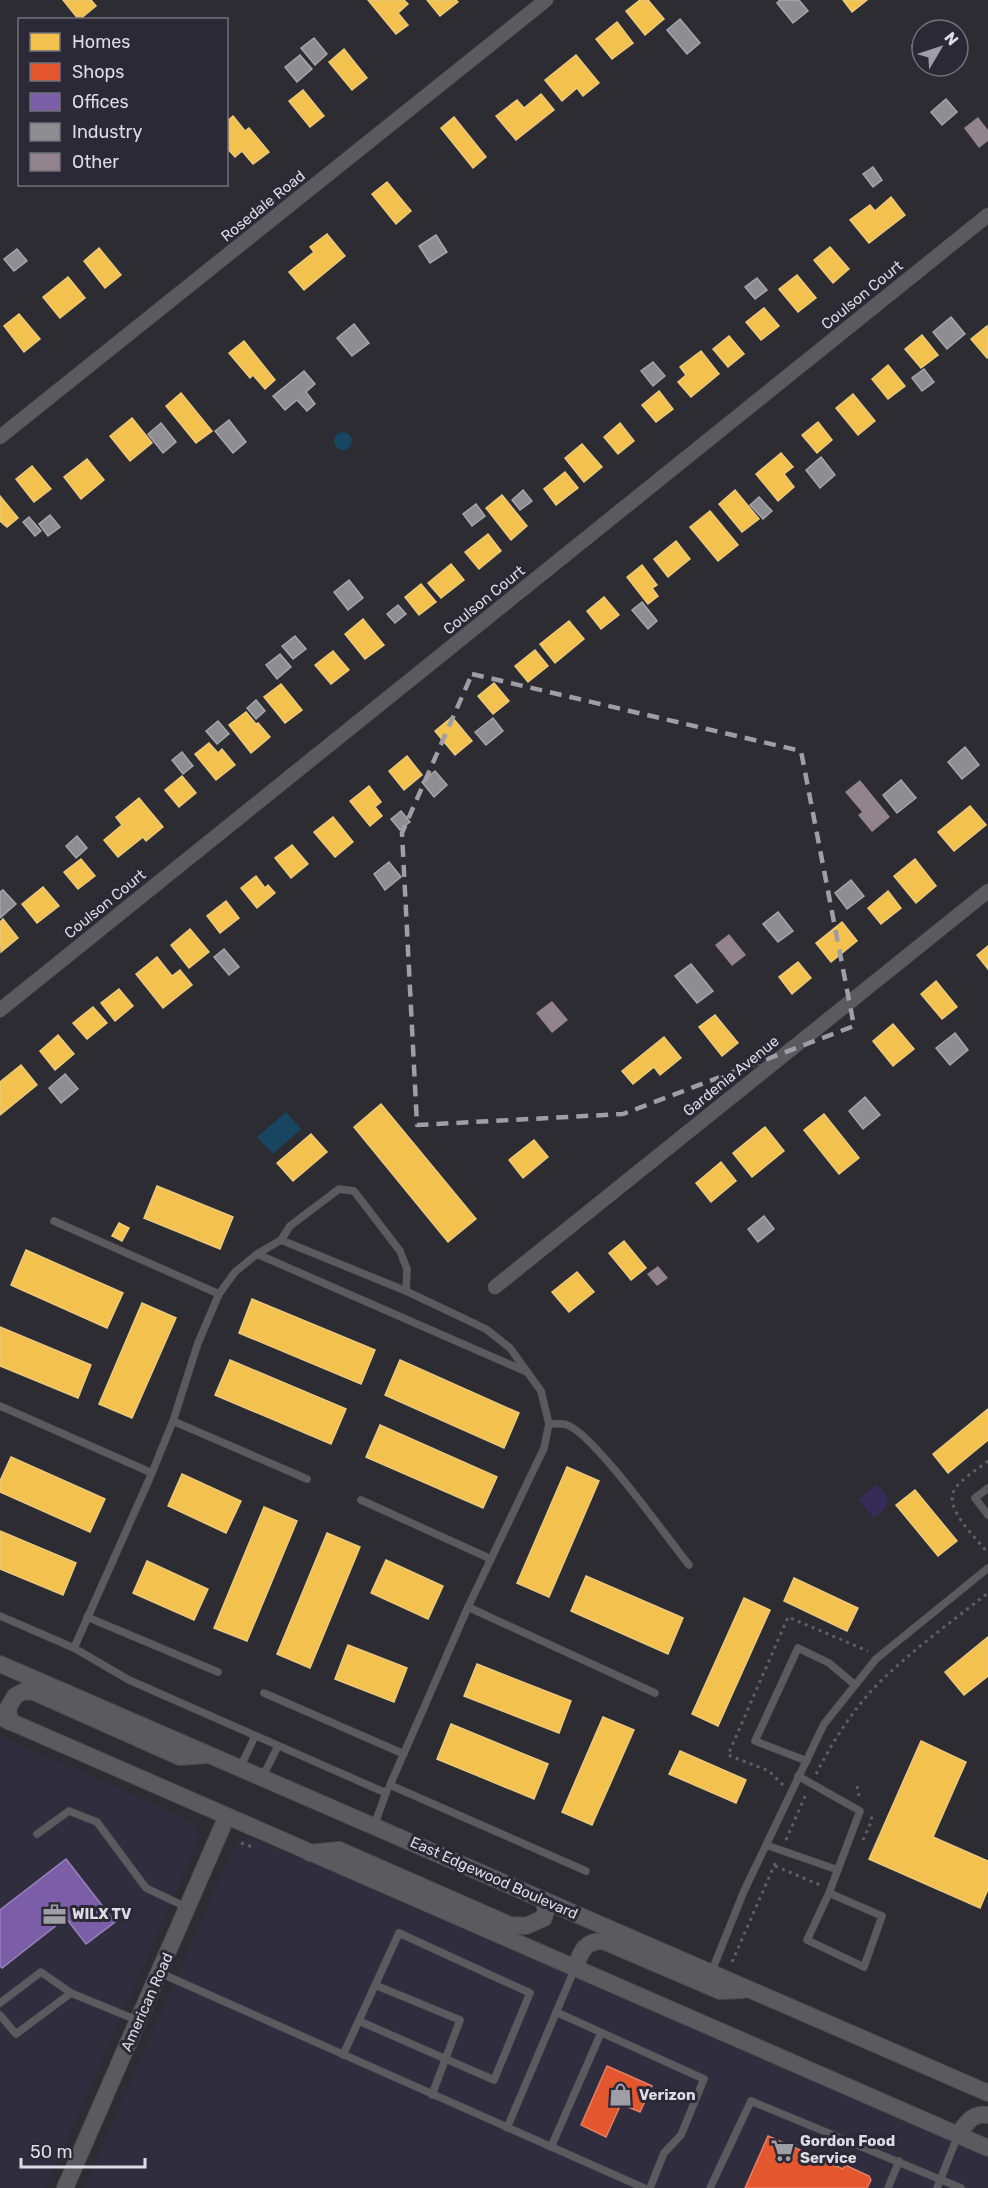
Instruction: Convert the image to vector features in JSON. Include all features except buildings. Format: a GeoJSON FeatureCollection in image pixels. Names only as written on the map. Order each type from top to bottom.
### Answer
{"type":"FeatureCollection","features":[{"type":"Feature","properties":{"kind":"street","name":"Rosedale Road"},"geometry":{"type":"LineString","coordinates":[[0,437],[546,0]]}},
{"type":"Feature","properties":{"kind":"street","name":"Coulson Court"},"geometry":{"type":"LineString","coordinates":[[0,1010],[988,215]]}},
{"type":"Feature","properties":{"kind":"street","name":"Gardenia Avenue"},"geometry":{"type":"LineString","coordinates":[[495,1287],[988,891]]}},
{"type":"Feature","properties":{"kind":"street","name":"East Edgewood Boulevard"},"geometry":{"type":"LineString","coordinates":[[0,1664],[747,1989],[986,2090]]}},
{"type":"Feature","properties":{"kind":"street"},"geometry":{"type":"LineString","coordinates":[[211,1755],[180,1757],[34,1692],[24,1691],[15,1696],[5,1719],[988,2148]]}},
{"type":"Feature","properties":{"kind":"street","name":"American Road"},"geometry":{"type":"LineString","coordinates":[[65,2188],[227,1816]]}},
{"type":"Feature","properties":{"kind":"street"},"geometry":{"type":"LineString","coordinates":[[309,1853],[339,1850],[510,1925],[526,1926],[544,1918],[546,1910],[543,1900]]}},
{"type":"Feature","properties":{"kind":"street"},"geometry":{"type":"LineString","coordinates":[[576,1968],[580,1953],[586,1946],[593,1941],[603,1941],[720,1991],[747,1989]]}},
{"type":"Feature","properties":{"kind":"street"},"geometry":{"type":"LineString","coordinates":[[958,2135],[970,2118],[977,2114],[988,2115]]}},
{"type":"Feature","properties":{"kind":"lane"},"geometry":{"type":"LineString","coordinates":[[74,1648],[173,1422],[198,1344],[219,1294],[235,1272],[257,1254],[281,1240],[290,1226],[339,1189],[354,1191],[400,1251],[407,1269],[406,1291]]}},
{"type":"Feature","properties":{"kind":"lane"},"geometry":{"type":"LineString","coordinates":[[54,1221],[219,1294]]}},
{"type":"Feature","properties":{"kind":"lane"},"geometry":{"type":"LineString","coordinates":[[281,1240],[406,1291],[486,1329],[510,1348],[541,1391],[549,1424],[544,1449],[468,1607],[386,1793],[374,1826]]}},
{"type":"Feature","properties":{"kind":"lane"},"geometry":{"type":"LineString","coordinates":[[257,1254],[529,1373]]}},
{"type":"Feature","properties":{"kind":"lane"},"geometry":{"type":"LineString","coordinates":[[0,1406],[152,1473]]}},
{"type":"Feature","properties":{"kind":"lane"},"geometry":{"type":"LineString","coordinates":[[173,1422],[307,1479]]}},
{"type":"Feature","properties":{"kind":"lane"},"geometry":{"type":"LineString","coordinates":[[549,1424],[567,1425],[583,1434],[689,1565]]}},
{"type":"Feature","properties":{"kind":"lane"},"geometry":{"type":"LineString","coordinates":[[988,1488],[975,1498],[988,1515]]}},
{"type":"Feature","properties":{"kind":"lane"},"geometry":{"type":"LineString","coordinates":[[361,1500],[491,1559]]}},
{"type":"Feature","properties":{"kind":"lane"},"geometry":{"type":"LineString","coordinates":[[711,1973],[744,1891],[824,1724],[876,1659],[988,1568]]}},
{"type":"Feature","properties":{"kind":"lane"},"geometry":{"type":"LineString","coordinates":[[468,1607],[655,1693]]}},
{"type":"Feature","properties":{"kind":"lane"},"geometry":{"type":"LineString","coordinates":[[0,1616],[74,1648],[129,1680],[386,1793]]}},
{"type":"Feature","properties":{"kind":"lane"},"geometry":{"type":"LineString","coordinates":[[87,1617],[218,1672]]}},
{"type":"Feature","properties":{"kind":"lane"},"geometry":{"type":"LineString","coordinates":[[807,1761],[755,1741],[798,1648],[829,1663],[854,1684]]}},
{"type":"Feature","properties":{"kind":"lane"},"geometry":{"type":"LineString","coordinates":[[264,1693],[404,1754]]}},
{"type":"Feature","properties":{"kind":"lane"},"geometry":{"type":"LineString","coordinates":[[240,1768],[255,1736]]}},
{"type":"Feature","properties":{"kind":"lane"},"geometry":{"type":"LineString","coordinates":[[262,1778],[278,1746]]}},
{"type":"Feature","properties":{"kind":"lane"},"geometry":{"type":"LineString","coordinates":[[798,1776],[860,1811],[829,1893],[807,1940],[864,1967],[882,1916],[829,1893]]}},
{"type":"Feature","properties":{"kind":"lane"},"geometry":{"type":"LineString","coordinates":[[390,1785],[586,1871]]}},
{"type":"Feature","properties":{"kind":"lane"},"geometry":{"type":"LineString","coordinates":[[37,1834],[69,1811],[97,1822],[146,1888],[188,1908]]}},
{"type":"Feature","properties":{"kind":"lane"},"geometry":{"type":"LineString","coordinates":[[766,1845],[838,1870]]}},
{"type":"Feature","properties":{"kind":"lane"},"geometry":{"type":"LineString","coordinates":[[343,2055],[399,1933],[530,1993],[494,2080],[359,2021]]}},
{"type":"Feature","properties":{"kind":"lane"},"geometry":{"type":"LineString","coordinates":[[507,2128],[576,1968]]}},
{"type":"Feature","properties":{"kind":"lane"},"geometry":{"type":"LineString","coordinates":[[0,2003],[41,1972],[71,1993],[139,2020]]}},
{"type":"Feature","properties":{"kind":"lane"},"geometry":{"type":"LineString","coordinates":[[160,1973],[644,2188]]}},
{"type":"Feature","properties":{"kind":"lane"},"geometry":{"type":"LineString","coordinates":[[375,1985],[460,2020],[432,2095]]}},
{"type":"Feature","properties":{"kind":"lane"},"geometry":{"type":"LineString","coordinates":[[0,2015],[16,2034],[71,1993]]}},
{"type":"Feature","properties":{"kind":"lane"},"geometry":{"type":"LineString","coordinates":[[556,2012],[704,2079],[681,2136],[664,2153],[650,2188]]}},
{"type":"Feature","properties":{"kind":"lane"},"geometry":{"type":"LineString","coordinates":[[551,2147],[601,2032]]}},
{"type":"Feature","properties":{"kind":"lane"},"geometry":{"type":"LineString","coordinates":[[710,2188],[752,2101],[961,2188]]}},
{"type":"Feature","properties":{"kind":"lane"},"geometry":{"type":"LineString","coordinates":[[937,2188],[958,2135]]}},
{"type":"Feature","properties":{"kind":"lane"},"geometry":{"type":"LineString","coordinates":[[888,2188],[899,2161]]}},
{"type":"Feature","properties":{"kind":"path"},"geometry":{"type":"LineString","coordinates":[[732,1962],[811,1783],[831,1745],[874,1688],[921,1646],[988,1593]]}},
{"type":"Feature","properties":{"kind":"highlighted area"},"geometry":{"type":"Polygon","coordinates":[[[472,674],[801,751],[854,1026],[623,1114],[417,1125],[402,833],[472,674]]]}},
{"type":"Feature","properties":{"kind":"shaded area"},"geometry":{"type":"Polygon","coordinates":[[[877,1484],[887,1496],[886,1508],[874,1518],[859,1500],[877,1484]]]}},
{"type":"Feature","properties":{"kind":"shaded area"},"geometry":{"type":"Polygon","coordinates":[[[0,1736],[186,1818],[195,1826],[198,1836],[197,1843],[46,2188],[0,2188],[0,1736]]]}},
{"type":"Feature","properties":{"kind":"shaded area"},"geometry":{"type":"Polygon","coordinates":[[[248,1838],[256,1839],[988,2158],[988,2188],[84,2188],[232,1851],[240,1841],[248,1838]]]}},
{"type":"Feature","properties":{"kind":"water"},"geometry":{"type":"Polygon","coordinates":[[[343,432],[349,435],[352,441],[349,447],[343,450],[337,447],[334,441],[337,435],[343,432]]]}},
{"type":"Feature","properties":{"kind":"water"},"geometry":{"type":"Polygon","coordinates":[[[286,1112],[301,1129],[273,1154],[257,1137],[286,1112]]]}},
{"type":"Feature","properties":{"kind":"place","name":"WILX TV"},"geometry":{"type":"Point","coordinates":[54,1914]}},
{"type":"Feature","properties":{"kind":"place","name":"Verizon"},"geometry":{"type":"Point","coordinates":[621,2095]}},
{"type":"Feature","properties":{"kind":"place","name":"Gordon Food Service"},"geometry":{"type":"Point","coordinates":[782,2150]}}]}
